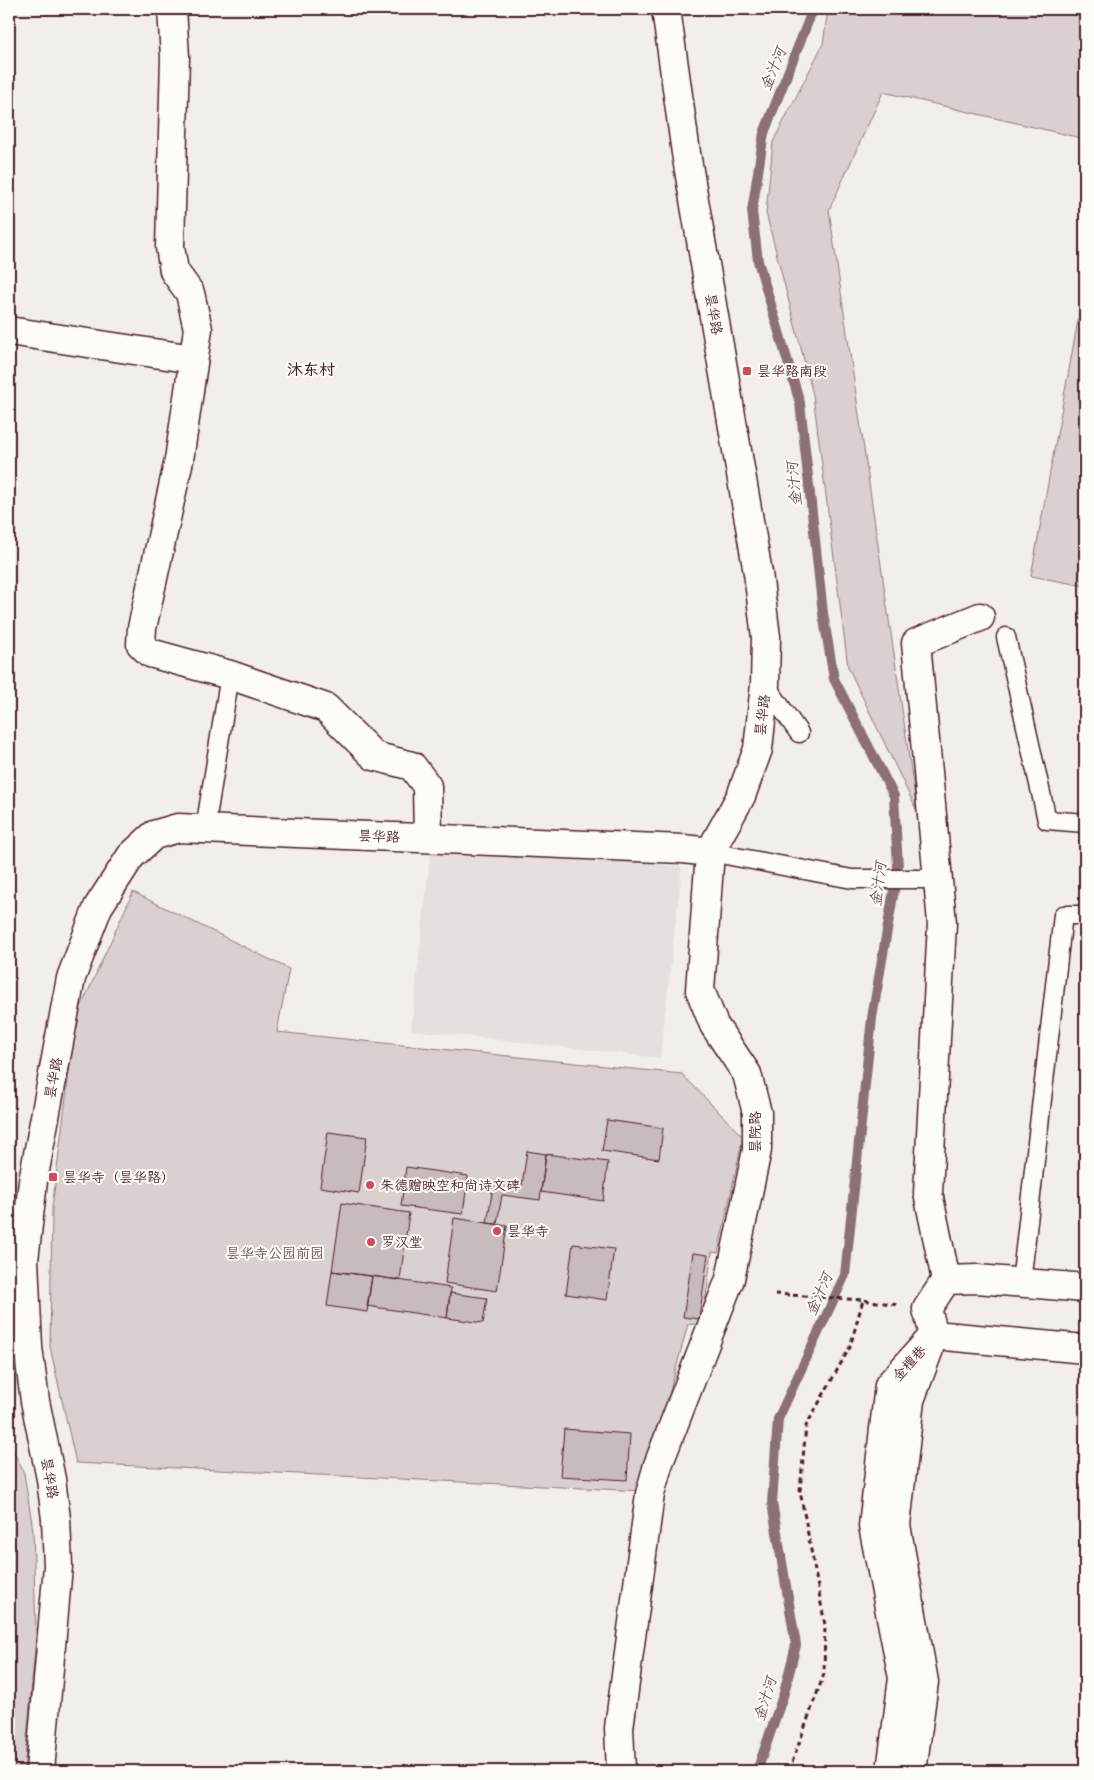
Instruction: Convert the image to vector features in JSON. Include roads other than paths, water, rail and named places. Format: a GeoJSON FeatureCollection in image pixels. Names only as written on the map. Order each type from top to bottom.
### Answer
{"type":"FeatureCollection","features":[{"type":"Feature","properties":{"kind":"street"},"geometry":{"type":"LineString","coordinates":[[172,9],[175,57],[170,247],[174,271],[190,293],[198,329],[179,460],[142,628],[141,644],[150,653],[230,675],[326,708],[374,756],[412,766],[427,786],[428,838]]}},
{"type":"Feature","properties":{"kind":"street","name":"昙华路"},"geometry":{"type":"LineString","coordinates":[[40,1771],[58,1566],[56,1520],[51,1479],[35,1401],[28,1347],[24,1260],[33,1181],[72,978],[98,907],[132,856],[154,835],[178,828],[683,849],[710,852],[741,796],[758,749],[765,684],[766,637],[758,573],[686,153],[666,9]]}},
{"type":"Feature","properties":{"kind":"street"},"geometry":{"type":"LineString","coordinates":[[9,331],[194,359]]}},
{"type":"Feature","properties":{"kind":"street"},"geometry":{"type":"LineString","coordinates":[[980,618],[916,643],[942,922],[928,1193],[946,1280],[927,1309],[934,1335],[1085,1349]]}},
{"type":"Feature","properties":{"kind":"street","name":"昙院路"},"geometry":{"type":"LineString","coordinates":[[621,1771],[619,1728],[650,1494],[658,1464],[730,1279],[757,1150],[757,1113],[747,1074],[714,1026],[700,990],[710,852]]}},
{"type":"Feature","properties":{"kind":"street"},"geometry":{"type":"LineString","coordinates":[[946,1280],[977,1279],[1085,1288]]}},
{"type":"Feature","properties":{"kind":"street","name":"金檀巷"},"geometry":{"type":"LineString","coordinates":[[891,1771],[903,1678],[873,1526],[889,1385],[934,1335]]}},
{"type":"Feature","properties":{"kind":"street","name":"金檀巷"},"geometry":{"type":"LineString","coordinates":[[912,1771],[924,1682],[896,1525],[910,1400],[934,1335]]}},
{"type":"Feature","properties":{"kind":"lane"},"geometry":{"type":"LineString","coordinates":[[1006,638],[1047,820],[1085,823]]}},
{"type":"Feature","properties":{"kind":"lane"},"geometry":{"type":"LineString","coordinates":[[205,829],[230,675]]}},
{"type":"Feature","properties":{"kind":"lane"},"geometry":{"type":"LineString","coordinates":[[765,684],[799,733]]}},
{"type":"Feature","properties":{"kind":"lane"},"geometry":{"type":"LineString","coordinates":[[710,852],[852,879],[938,879]]}},
{"type":"Feature","properties":{"kind":"lane"},"geometry":{"type":"LineString","coordinates":[[1021,1282],[1063,915],[1085,916]]}},
{"type":"Feature","properties":{"kind":"waterway","name":"金汁河"},"geometry":{"type":"LineString","coordinates":[[757,1771],[784,1693],[796,1645],[772,1503],[778,1419],[845,1275],[872,1018],[898,867],[894,796],[834,679],[823,613],[800,403],[758,261],[752,211],[764,133],[813,9]]}},
{"type":"Feature","properties":{"kind":"place","name":"昙华路南段"},"geometry":{"type":"Point","coordinates":[747,371]}},
{"type":"Feature","properties":{"kind":"place","name":"昙华寺（昙华路）"},"geometry":{"type":"Point","coordinates":[53,1177]}},
{"type":"Feature","properties":{"kind":"place","name":"朱德赠映空和尚诗文碑"},"geometry":{"type":"Point","coordinates":[370,1185]}},
{"type":"Feature","properties":{"kind":"place","name":"昙华寺"},"geometry":{"type":"Point","coordinates":[497,1231]}},
{"type":"Feature","properties":{"kind":"place","name":"罗汉堂"},"geometry":{"type":"Point","coordinates":[371,1242]}},
{"type":"Feature","properties":{"kind":"district","name":"沐东村"},"geometry":{"type":"Point","coordinates":[311,369]}},
{"type":"Feature","properties":{"kind":"park label","name":"昙华寺公园前园"},"geometry":{"type":"Point","coordinates":[275,1253]}}]}
